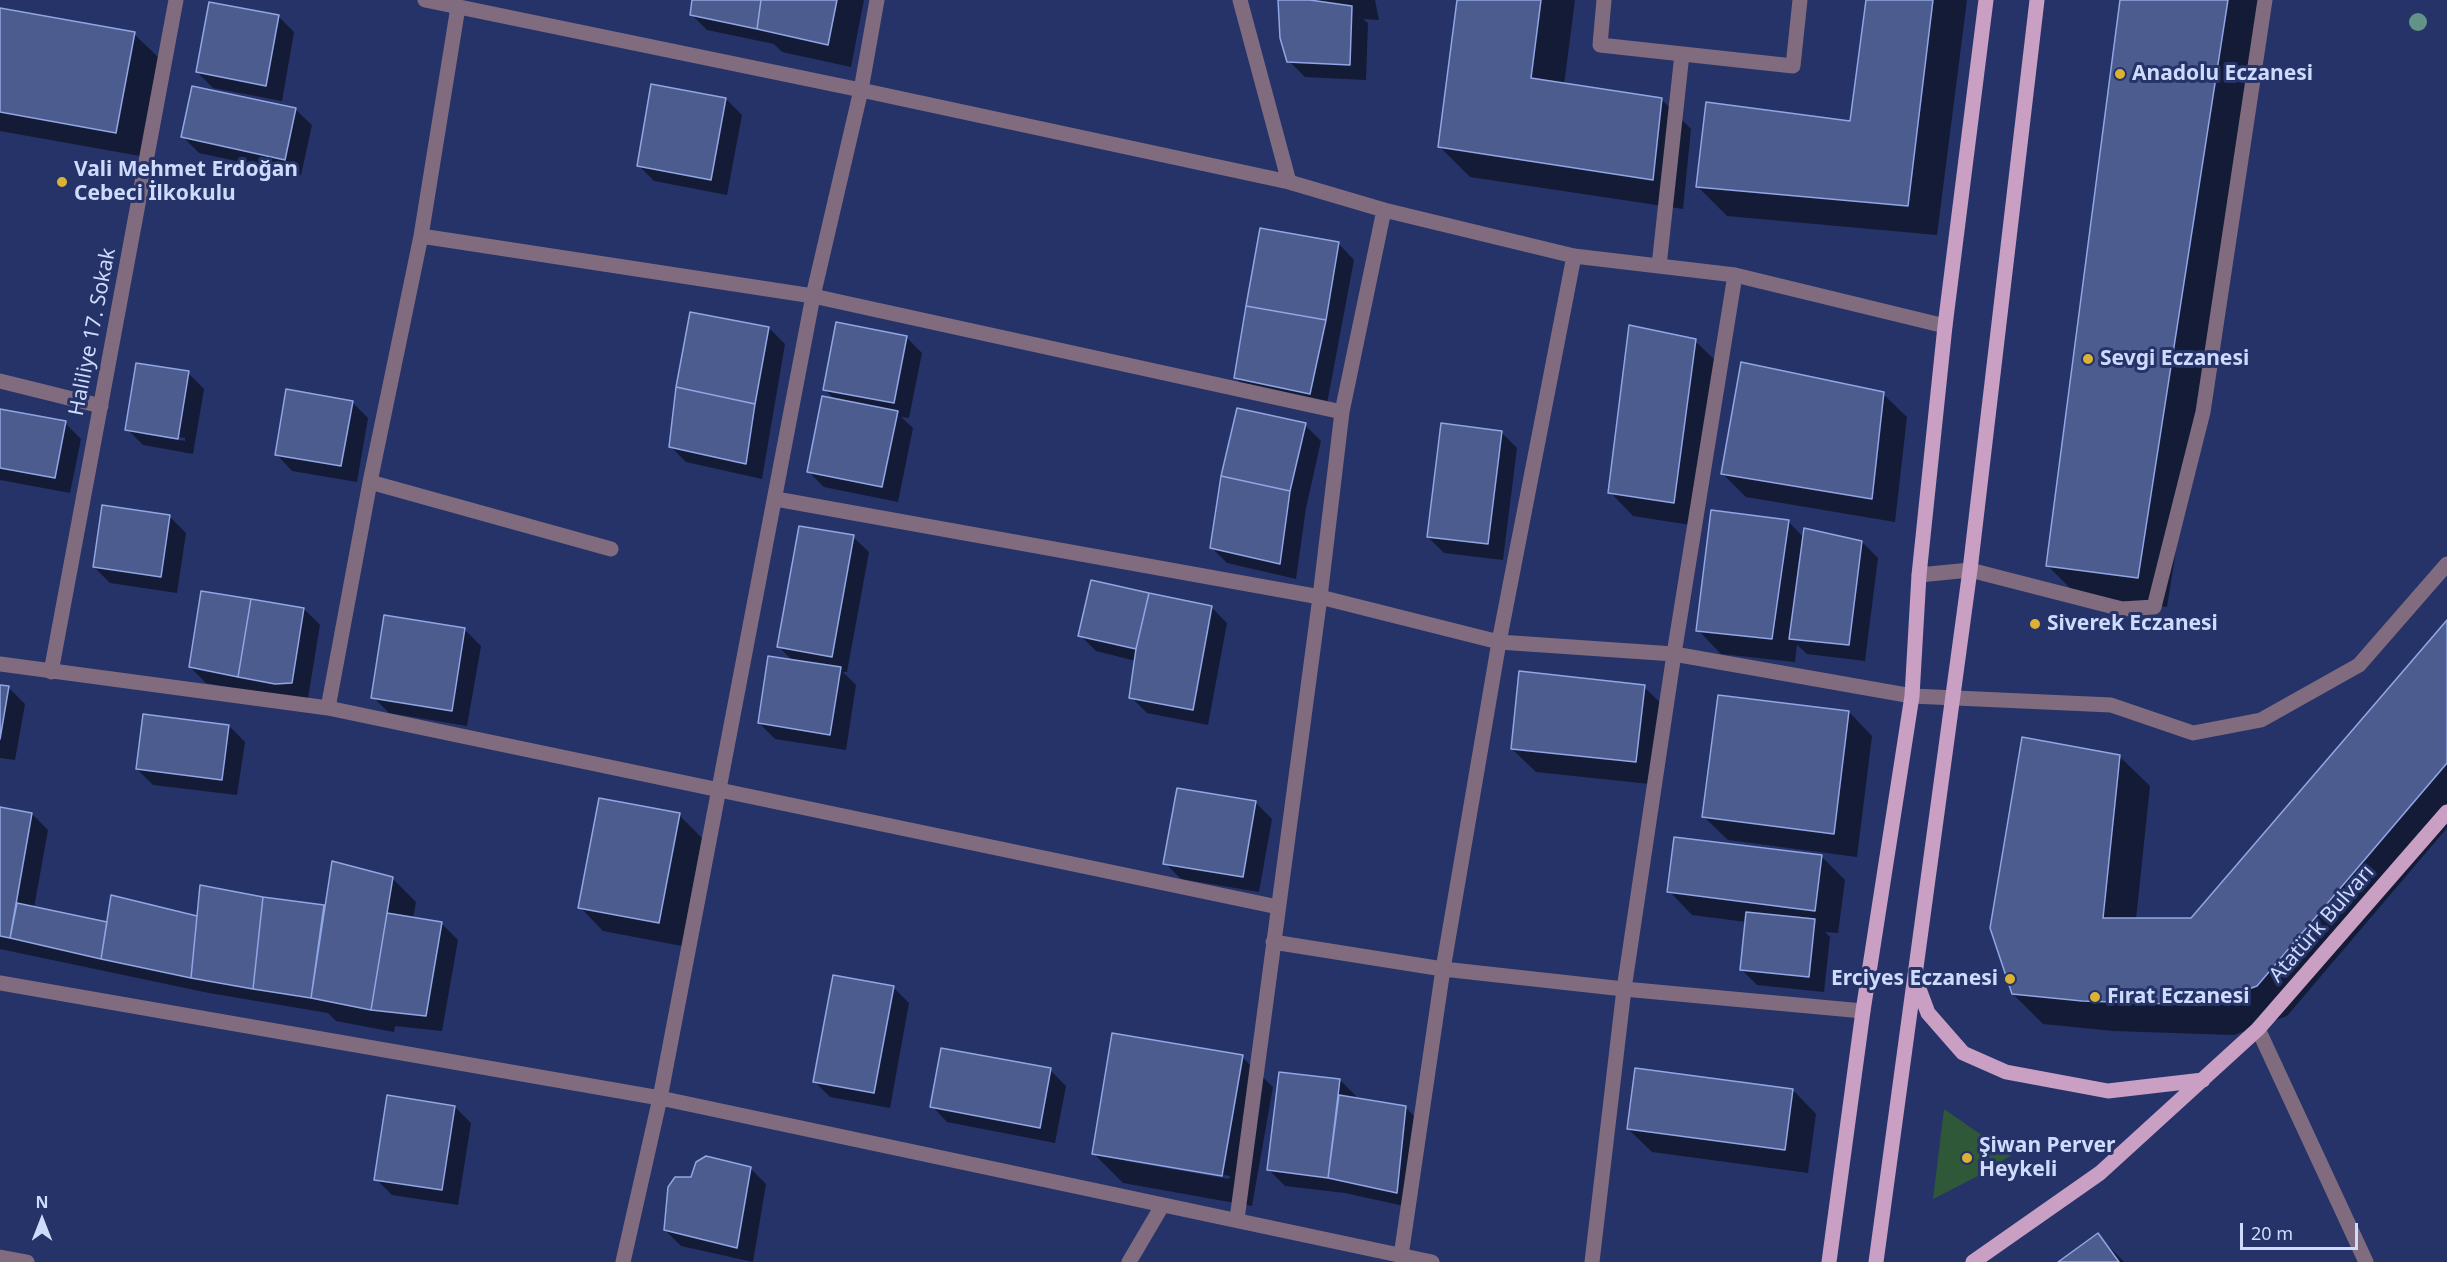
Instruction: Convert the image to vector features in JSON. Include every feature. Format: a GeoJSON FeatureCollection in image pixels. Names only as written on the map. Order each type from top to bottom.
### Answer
{"type":"FeatureCollection","features":[{"type":"Feature","properties":{"kind":"main road"},"geometry":{"type":"LineString","coordinates":[[1829,1262],[1863,1011],[1912,696],[1919,575],[1945,326],[1986,0]]}},
{"type":"Feature","properties":{"kind":"main road"},"geometry":{"type":"LineString","coordinates":[[1876,1262],[1970,570],[2037,0]]}},
{"type":"Feature","properties":{"kind":"main road","name":"Atatürk Bulvarı"},"geometry":{"type":"LineString","coordinates":[[1973,1262],[2100,1173],[2258,1029],[2447,812]]}},
{"type":"Feature","properties":{"kind":"main road"},"geometry":{"type":"LineString","coordinates":[[1914,977],[1928,1013],[1963,1053],[2006,1072],[2108,1091],[2203,1080]]}},
{"type":"Feature","properties":{"kind":"street","name":"Haliliye 17. Sokak"},"geometry":{"type":"LineString","coordinates":[[51,672],[176,0]]}},
{"type":"Feature","properties":{"kind":"street"},"geometry":{"type":"LineString","coordinates":[[425,0],[861,90],[1289,182],[1384,210],[1574,256],[1735,275],[1945,326]]}},
{"type":"Feature","properties":{"kind":"street"},"geometry":{"type":"LineString","coordinates":[[623,1262],[660,1098],[813,296],[861,90],[877,0]]}},
{"type":"Feature","properties":{"kind":"street"},"geometry":{"type":"LineString","coordinates":[[1240,0],[1289,182]]}},
{"type":"Feature","properties":{"kind":"street"},"geometry":{"type":"LineString","coordinates":[[1605,0],[1600,45],[1793,66],[1800,0]]}},
{"type":"Feature","properties":{"kind":"street"},"geometry":{"type":"LineString","coordinates":[[1919,575],[1970,570],[2122,609],[2154,607],[2203,411],[2265,0]]}},
{"type":"Feature","properties":{"kind":"street"},"geometry":{"type":"LineString","coordinates":[[328,708],[370,482],[421,236],[458,7]]}},
{"type":"Feature","properties":{"kind":"street"},"geometry":{"type":"LineString","coordinates":[[1659,266],[1683,54]]}},
{"type":"Feature","properties":{"kind":"street"},"geometry":{"type":"LineString","coordinates":[[1238,1219],[1320,597],[1342,411],[1384,210]]}},
{"type":"Feature","properties":{"kind":"street"},"geometry":{"type":"LineString","coordinates":[[421,236],[813,296],[1342,411]]}},
{"type":"Feature","properties":{"kind":"street"},"geometry":{"type":"LineString","coordinates":[[1401,1256],[1443,969],[1499,642],[1574,256]]}},
{"type":"Feature","properties":{"kind":"street"},"geometry":{"type":"LineString","coordinates":[[1592,1262],[1624,989],[1674,654],[1735,275]]}},
{"type":"Feature","properties":{"kind":"street"},"geometry":{"type":"LineString","coordinates":[[0,381],[101,406]]}},
{"type":"Feature","properties":{"kind":"street"},"geometry":{"type":"LineString","coordinates":[[370,482],[611,549]]}},
{"type":"Feature","properties":{"kind":"street"},"geometry":{"type":"LineString","coordinates":[[776,499],[1320,597],[1499,642],[1674,654],[1912,696],[2111,705],[2193,733],[2261,720],[2359,665],[2447,564]]}},
{"type":"Feature","properties":{"kind":"street"},"geometry":{"type":"LineString","coordinates":[[0,664],[328,708],[1278,907]]}},
{"type":"Feature","properties":{"kind":"street"},"geometry":{"type":"LineString","coordinates":[[1273,942],[1443,969],[1624,989],[1863,1011]]}},
{"type":"Feature","properties":{"kind":"street"},"geometry":{"type":"LineString","coordinates":[[0,983],[660,1098],[1432,1262]]}},
{"type":"Feature","properties":{"kind":"street"},"geometry":{"type":"LineString","coordinates":[[2258,1029],[2366,1262]]}},
{"type":"Feature","properties":{"kind":"street"},"geometry":{"type":"LineString","coordinates":[[1129,1262],[1162,1206]]}},
{"type":"Feature","properties":{"kind":"street"},"geometry":{"type":"LineString","coordinates":[[0,1257],[27,1262]]}},
{"type":"Feature","properties":{"kind":"green space"},"geometry":{"type":"Polygon","coordinates":[[[1944,1109],[1983,1136],[2024,1147],[1982,1174],[1933,1199],[1944,1109]]]}},
{"type":"Feature","properties":{"kind":"building"},"geometry":{"type":"Polygon","coordinates":[[[692,0],[761,0],[757,29],[690,15],[692,0]]]}},
{"type":"Feature","properties":{"kind":"building"},"geometry":{"type":"Polygon","coordinates":[[[761,0],[837,0],[828,45],[757,29],[761,0]]]}},
{"type":"Feature","properties":{"kind":"building"},"geometry":{"type":"Polygon","coordinates":[[[1278,0],[1310,0],[1352,6],[1350,65],[1287,62],[1280,38],[1278,0]]]}},
{"type":"Feature","properties":{"kind":"building"},"geometry":{"type":"Polygon","coordinates":[[[1457,0],[1541,0],[1531,78],[1662,98],[1653,180],[1438,147],[1457,0]]]}},
{"type":"Feature","properties":{"kind":"building"},"geometry":{"type":"Polygon","coordinates":[[[1866,0],[1933,0],[1908,206],[1696,187],[1706,102],[1850,121],[1866,0]]]}},
{"type":"Feature","properties":{"kind":"building"},"geometry":{"type":"Polygon","coordinates":[[[2120,0],[2228,0],[2138,578],[2046,566],[2120,0]]]}},
{"type":"Feature","properties":{"kind":"building"},"geometry":{"type":"Polygon","coordinates":[[[209,2],[279,15],[266,86],[196,72],[209,2]]]}},
{"type":"Feature","properties":{"kind":"building"},"geometry":{"type":"Polygon","coordinates":[[[0,8],[135,32],[116,133],[0,112],[0,8]]]}},
{"type":"Feature","properties":{"kind":"building"},"geometry":{"type":"Polygon","coordinates":[[[651,84],[726,98],[711,180],[637,166],[651,84]]]}},
{"type":"Feature","properties":{"kind":"building"},"geometry":{"type":"Polygon","coordinates":[[[192,86],[296,108],[285,160],[181,137],[192,86]]]}},
{"type":"Feature","properties":{"kind":"building"},"geometry":{"type":"Polygon","coordinates":[[[1260,228],[1339,242],[1326,320],[1246,306],[1260,228]]]}},
{"type":"Feature","properties":{"kind":"building"},"geometry":{"type":"Polygon","coordinates":[[[1246,306],[1326,320],[1310,394],[1234,378],[1246,306]]]}},
{"type":"Feature","properties":{"kind":"building"},"geometry":{"type":"Polygon","coordinates":[[[690,312],[769,327],[755,404],[676,387],[690,312]]]}},
{"type":"Feature","properties":{"kind":"building"},"geometry":{"type":"Polygon","coordinates":[[[836,322],[907,336],[894,403],[823,390],[836,322]]]}},
{"type":"Feature","properties":{"kind":"building"},"geometry":{"type":"Polygon","coordinates":[[[1629,325],[1696,339],[1674,503],[1608,493],[1629,325]]]}},
{"type":"Feature","properties":{"kind":"building"},"geometry":{"type":"Polygon","coordinates":[[[1741,362],[1884,392],[1872,499],[1721,474],[1741,362]]]}},
{"type":"Feature","properties":{"kind":"building"},"geometry":{"type":"Polygon","coordinates":[[[136,363],[189,371],[178,439],[125,430],[136,363]]]}},
{"type":"Feature","properties":{"kind":"building"},"geometry":{"type":"Polygon","coordinates":[[[676,387],[755,404],[746,464],[669,447],[676,387]]]}},
{"type":"Feature","properties":{"kind":"building"},"geometry":{"type":"Polygon","coordinates":[[[286,389],[353,401],[341,466],[275,455],[286,389]]]}},
{"type":"Feature","properties":{"kind":"building"},"geometry":{"type":"Polygon","coordinates":[[[822,396],[898,411],[882,487],[807,472],[822,396]]]}},
{"type":"Feature","properties":{"kind":"building"},"geometry":{"type":"Polygon","coordinates":[[[1237,408],[1306,423],[1290,491],[1221,476],[1237,408]]]}},
{"type":"Feature","properties":{"kind":"building"},"geometry":{"type":"Polygon","coordinates":[[[0,409],[66,421],[55,478],[0,468],[0,409]]]}},
{"type":"Feature","properties":{"kind":"building"},"geometry":{"type":"Polygon","coordinates":[[[1441,423],[1502,431],[1488,544],[1427,537],[1441,423]]]}},
{"type":"Feature","properties":{"kind":"building"},"geometry":{"type":"Polygon","coordinates":[[[1221,476],[1290,491],[1280,564],[1210,548],[1221,476]]]}},
{"type":"Feature","properties":{"kind":"building"},"geometry":{"type":"Polygon","coordinates":[[[102,505],[170,515],[161,577],[93,567],[102,505]]]}},
{"type":"Feature","properties":{"kind":"building"},"geometry":{"type":"Polygon","coordinates":[[[1711,510],[1789,520],[1772,639],[1696,631],[1711,510]]]}},
{"type":"Feature","properties":{"kind":"building"},"geometry":{"type":"Polygon","coordinates":[[[799,526],[854,535],[832,657],[777,647],[799,526]]]}},
{"type":"Feature","properties":{"kind":"building"},"geometry":{"type":"Polygon","coordinates":[[[1804,528],[1862,541],[1849,645],[1789,639],[1804,528]]]}},
{"type":"Feature","properties":{"kind":"building"},"geometry":{"type":"Polygon","coordinates":[[[1091,580],[1149,593],[1136,649],[1078,636],[1091,580]]]}},
{"type":"Feature","properties":{"kind":"building"},"geometry":{"type":"Polygon","coordinates":[[[201,591],[251,599],[238,677],[189,667],[201,591]]]}},
{"type":"Feature","properties":{"kind":"building"},"geometry":{"type":"Polygon","coordinates":[[[1149,593],[1212,606],[1193,710],[1129,698],[1136,649],[1149,593]]]}},
{"type":"Feature","properties":{"kind":"building"},"geometry":{"type":"Polygon","coordinates":[[[251,599],[304,608],[292,683],[275,684],[238,677],[251,599]]]}},
{"type":"Feature","properties":{"kind":"building"},"geometry":{"type":"Polygon","coordinates":[[[384,615],[465,628],[452,711],[371,698],[384,615]]]}},
{"type":"Feature","properties":{"kind":"building"},"geometry":{"type":"Polygon","coordinates":[[[2447,620],[2447,763],[2257,986],[2204,1005],[2082,1001],[2012,994],[1990,928],[2022,737],[2120,755],[2103,918],[2191,918],[2447,620]]]}},
{"type":"Feature","properties":{"kind":"building"},"geometry":{"type":"Polygon","coordinates":[[[768,656],[841,667],[830,735],[758,723],[768,656]]]}},
{"type":"Feature","properties":{"kind":"building"},"geometry":{"type":"Polygon","coordinates":[[[1519,671],[1645,685],[1636,762],[1511,749],[1519,671]]]}},
{"type":"Feature","properties":{"kind":"building"},"geometry":{"type":"Polygon","coordinates":[[[0,685],[9,686],[0,739],[0,685]]]}},
{"type":"Feature","properties":{"kind":"building"},"geometry":{"type":"Polygon","coordinates":[[[1718,695],[1849,711],[1834,834],[1702,817],[1718,695]]]}},
{"type":"Feature","properties":{"kind":"building"},"geometry":{"type":"Polygon","coordinates":[[[143,714],[229,725],[222,780],[136,769],[143,714]]]}},
{"type":"Feature","properties":{"kind":"building"},"geometry":{"type":"Polygon","coordinates":[[[1177,788],[1256,801],[1243,877],[1163,864],[1177,788]]]}},
{"type":"Feature","properties":{"kind":"building"},"geometry":{"type":"Polygon","coordinates":[[[599,798],[680,813],[659,923],[578,908],[599,798]]]}},
{"type":"Feature","properties":{"kind":"building"},"geometry":{"type":"Polygon","coordinates":[[[0,807],[32,813],[10,938],[0,936],[0,807]]]}},
{"type":"Feature","properties":{"kind":"building"},"geometry":{"type":"Polygon","coordinates":[[[1674,837],[1822,855],[1815,911],[1667,892],[1674,837]]]}},
{"type":"Feature","properties":{"kind":"building"},"geometry":{"type":"Polygon","coordinates":[[[332,861],[393,877],[371,1010],[311,998],[332,861]]]}},
{"type":"Feature","properties":{"kind":"building"},"geometry":{"type":"Polygon","coordinates":[[[200,885],[263,897],[253,989],[191,978],[200,885]]]}},
{"type":"Feature","properties":{"kind":"building"},"geometry":{"type":"Polygon","coordinates":[[[111,895],[197,916],[191,978],[101,959],[111,895]]]}},
{"type":"Feature","properties":{"kind":"building"},"geometry":{"type":"Polygon","coordinates":[[[263,897],[324,905],[311,998],[253,989],[263,897]]]}},
{"type":"Feature","properties":{"kind":"building"},"geometry":{"type":"Polygon","coordinates":[[[17,903],[107,922],[101,959],[10,938],[17,903]]]}},
{"type":"Feature","properties":{"kind":"building"},"geometry":{"type":"Polygon","coordinates":[[[1746,912],[1815,919],[1809,977],[1740,970],[1746,912]]]}},
{"type":"Feature","properties":{"kind":"building"},"geometry":{"type":"Polygon","coordinates":[[[387,913],[442,922],[426,1016],[371,1010],[387,913]]]}},
{"type":"Feature","properties":{"kind":"building"},"geometry":{"type":"Polygon","coordinates":[[[833,975],[894,986],[874,1093],[813,1082],[833,975]]]}},
{"type":"Feature","properties":{"kind":"building"},"geometry":{"type":"Polygon","coordinates":[[[1112,1033],[1243,1055],[1222,1176],[1092,1154],[1112,1033]]]}},
{"type":"Feature","properties":{"kind":"building"},"geometry":{"type":"Polygon","coordinates":[[[941,1048],[1051,1068],[1040,1128],[930,1107],[941,1048]]]}},
{"type":"Feature","properties":{"kind":"building"},"geometry":{"type":"Polygon","coordinates":[[[1635,1068],[1793,1089],[1785,1150],[1627,1129],[1635,1068]]]}},
{"type":"Feature","properties":{"kind":"building"},"geometry":{"type":"Polygon","coordinates":[[[1279,1072],[1340,1079],[1328,1178],[1267,1170],[1279,1072]]]}},
{"type":"Feature","properties":{"kind":"building"},"geometry":{"type":"Polygon","coordinates":[[[387,1095],[455,1106],[442,1190],[374,1180],[387,1095]]]}},
{"type":"Feature","properties":{"kind":"building"},"geometry":{"type":"Polygon","coordinates":[[[1339,1095],[1406,1106],[1397,1193],[1328,1178],[1339,1095]]]}},
{"type":"Feature","properties":{"kind":"building"},"geometry":{"type":"Polygon","coordinates":[[[706,1156],[751,1167],[737,1248],[664,1230],[668,1187],[675,1177],[691,1177],[696,1162],[706,1156]]]}},
{"type":"Feature","properties":{"kind":"building"},"geometry":{"type":"Polygon","coordinates":[[[2098,1233],[2119,1262],[2058,1262],[2098,1233]]]}},
{"type":"Feature","properties":{"kind":"place","name":"Anadolu Eczanesi"},"geometry":{"type":"Point","coordinates":[2120,74]}},
{"type":"Feature","properties":{"kind":"place","name":"Vali Mehmet Erdoğan Cebeci İlkokulu"},"geometry":{"type":"Point","coordinates":[62,182]}},
{"type":"Feature","properties":{"kind":"place","name":"Sevgi Eczanesi"},"geometry":{"type":"Point","coordinates":[2088,359]}},
{"type":"Feature","properties":{"kind":"place","name":"Siverek Eczanesi"},"geometry":{"type":"Point","coordinates":[2035,624]}},
{"type":"Feature","properties":{"kind":"place","name":"Erciyes Eczanesi"},"geometry":{"type":"Point","coordinates":[2010,979]}},
{"type":"Feature","properties":{"kind":"place","name":"Fırat Eczanesi"},"geometry":{"type":"Point","coordinates":[2095,997]}},
{"type":"Feature","properties":{"kind":"place","name":"Şiwan Perver Heykeli"},"geometry":{"type":"Point","coordinates":[1967,1158]}}]}
